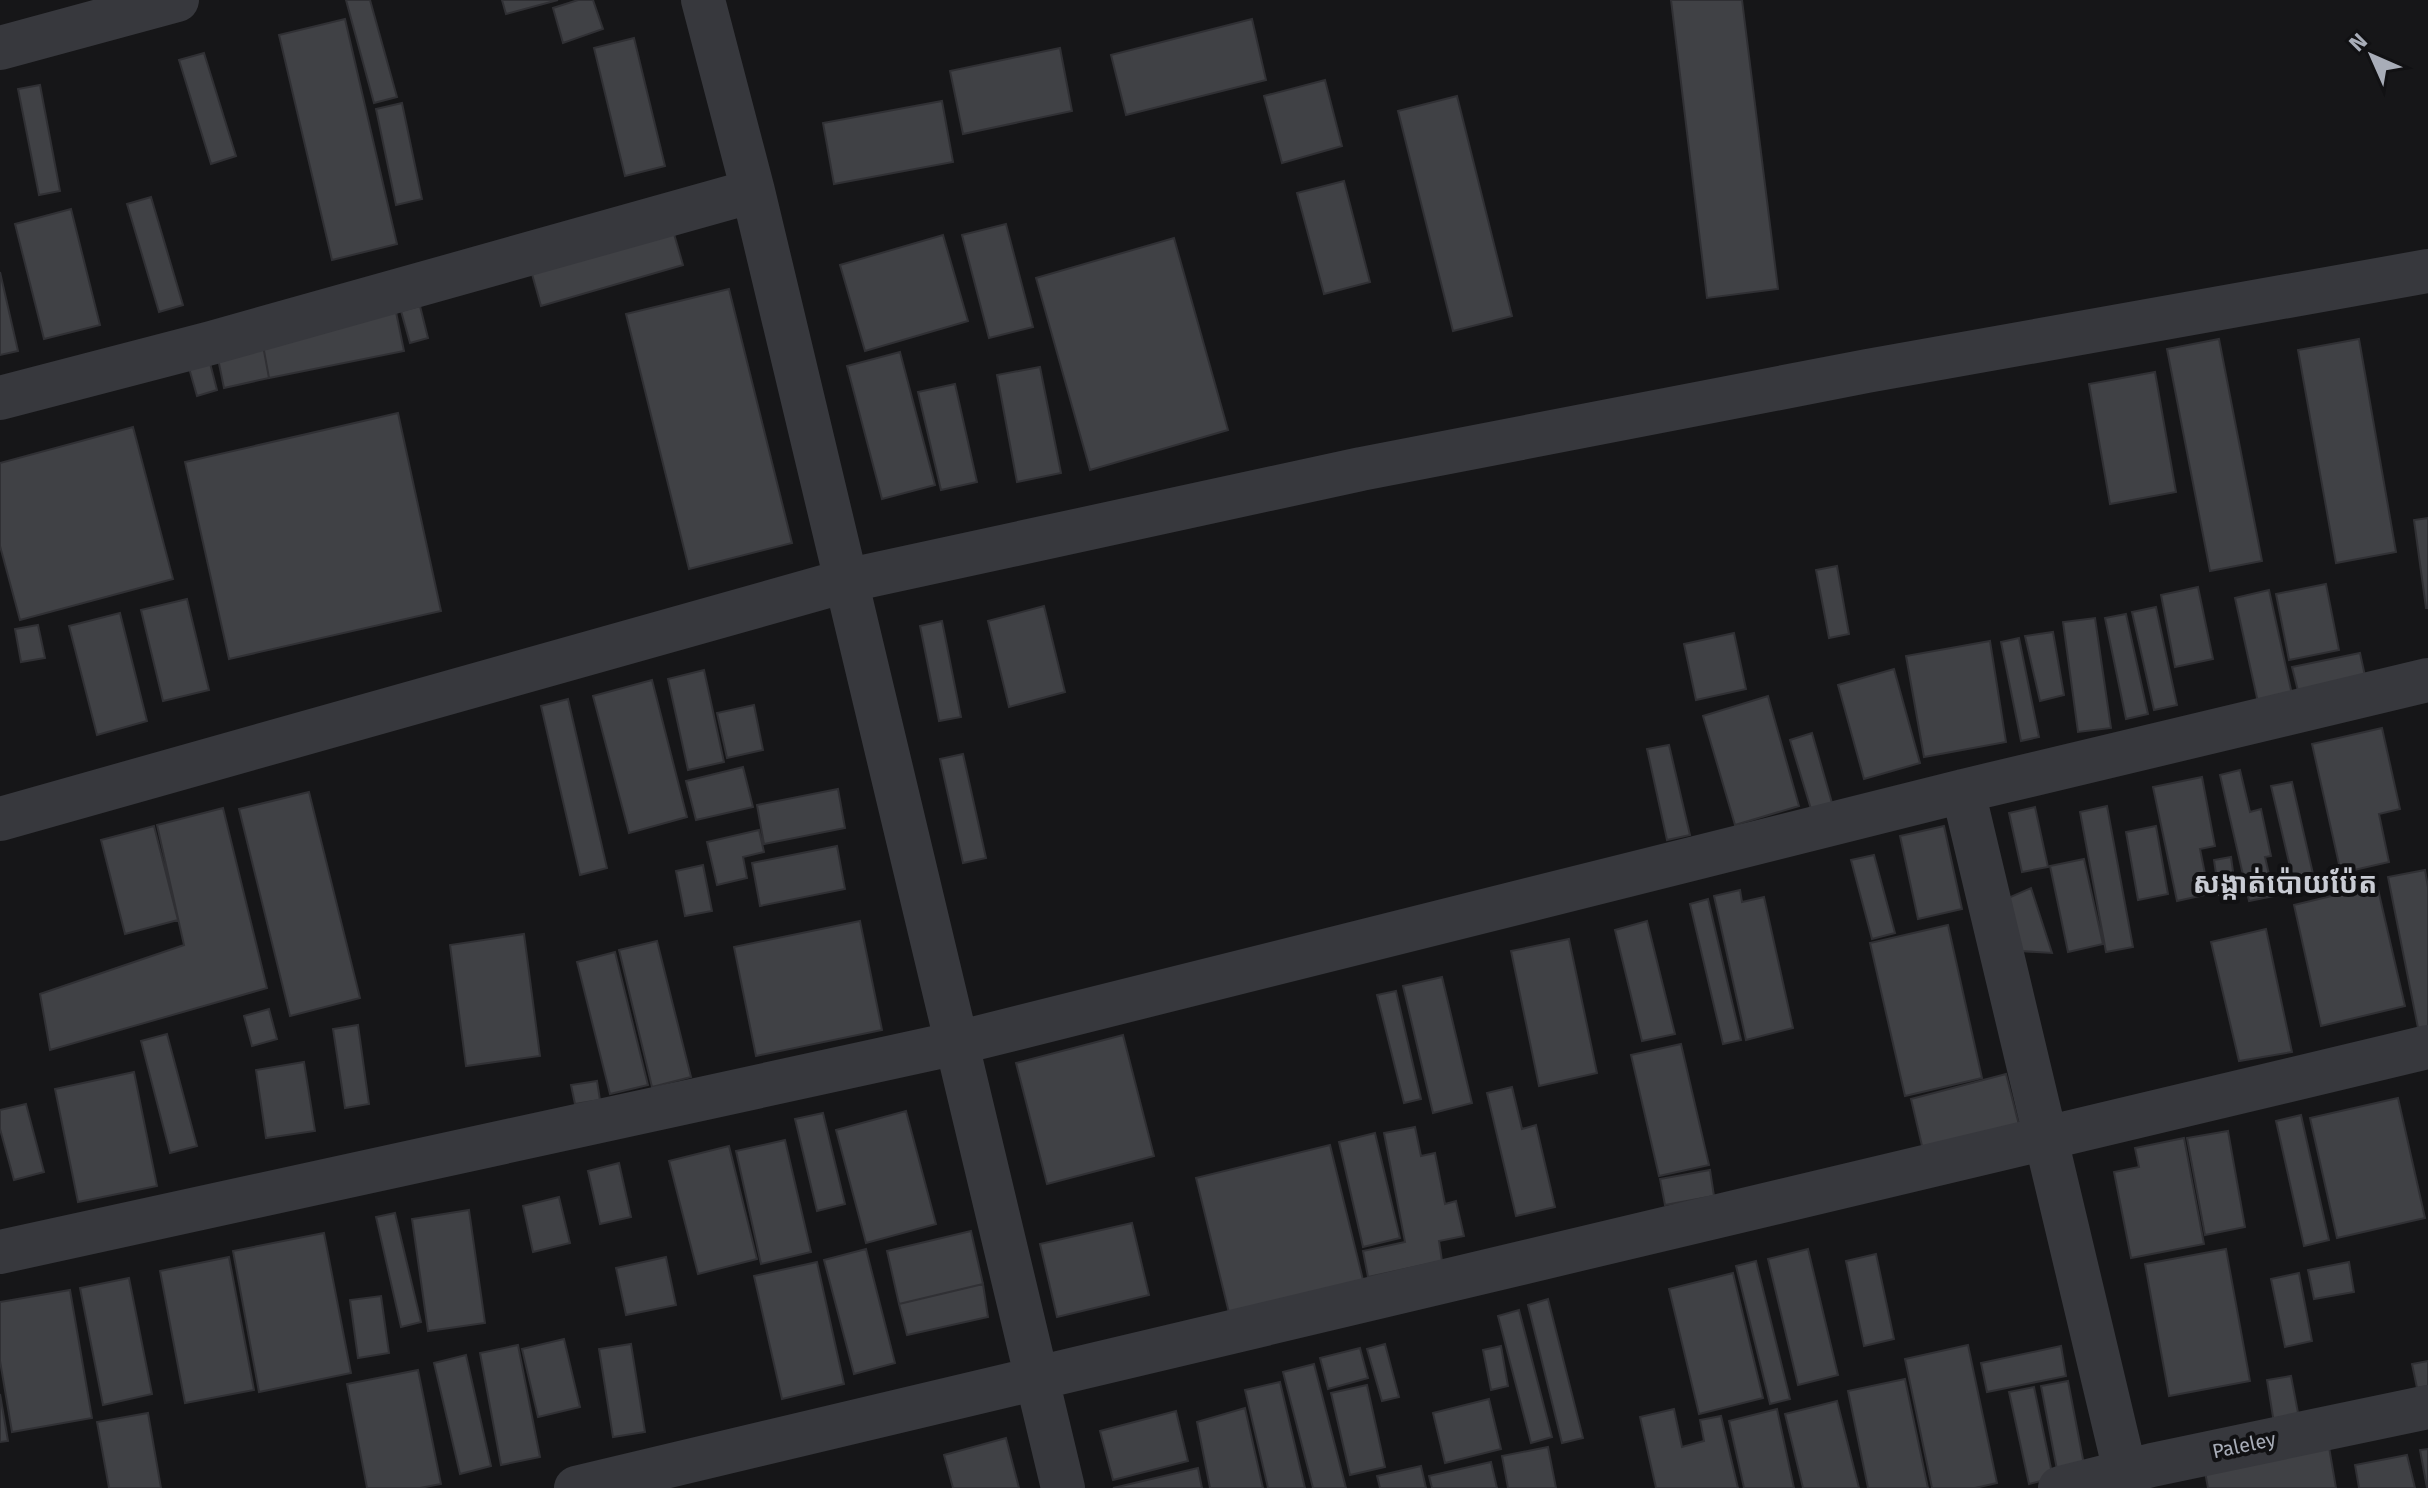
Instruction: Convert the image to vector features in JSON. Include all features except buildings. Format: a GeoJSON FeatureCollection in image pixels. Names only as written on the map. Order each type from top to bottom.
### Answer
{"type":"FeatureCollection","features":[{"type":"Feature","properties":{"kind":"street"},"geometry":{"type":"LineString","coordinates":[[0,48],[177,0]]}},
{"type":"Feature","properties":{"kind":"street"},"geometry":{"type":"LineString","coordinates":[[703,0],[753,191],[1063,1488]]}},
{"type":"Feature","properties":{"kind":"street"},"geometry":{"type":"LineString","coordinates":[[0,398],[211,343],[753,191]]}},
{"type":"Feature","properties":{"kind":"street"},"geometry":{"type":"LineString","coordinates":[[0,819],[845,581],[1376,466],[1867,371],[2428,271]]}},
{"type":"Feature","properties":{"kind":"street"},"geometry":{"type":"LineString","coordinates":[[0,1252],[957,1043],[1963,791],[2428,680]]}},
{"type":"Feature","properties":{"kind":"street"},"geometry":{"type":"LineString","coordinates":[[1963,791],[2047,1138],[2145,1474]]}},
{"type":"Feature","properties":{"kind":"street"},"geometry":{"type":"LineString","coordinates":[[576,1488],[2428,1047]]}},
{"type":"Feature","properties":{"kind":"street","name":"Paleley"},"geometry":{"type":"LineString","coordinates":[[2060,1488],[2145,1474],[2428,1407]]}},
{"type":"Feature","properties":{"kind":"district","name":"សង្កាត់ប៉ោយប៉ែត"},"geometry":{"type":"Point","coordinates":[2285,883]}}]}
